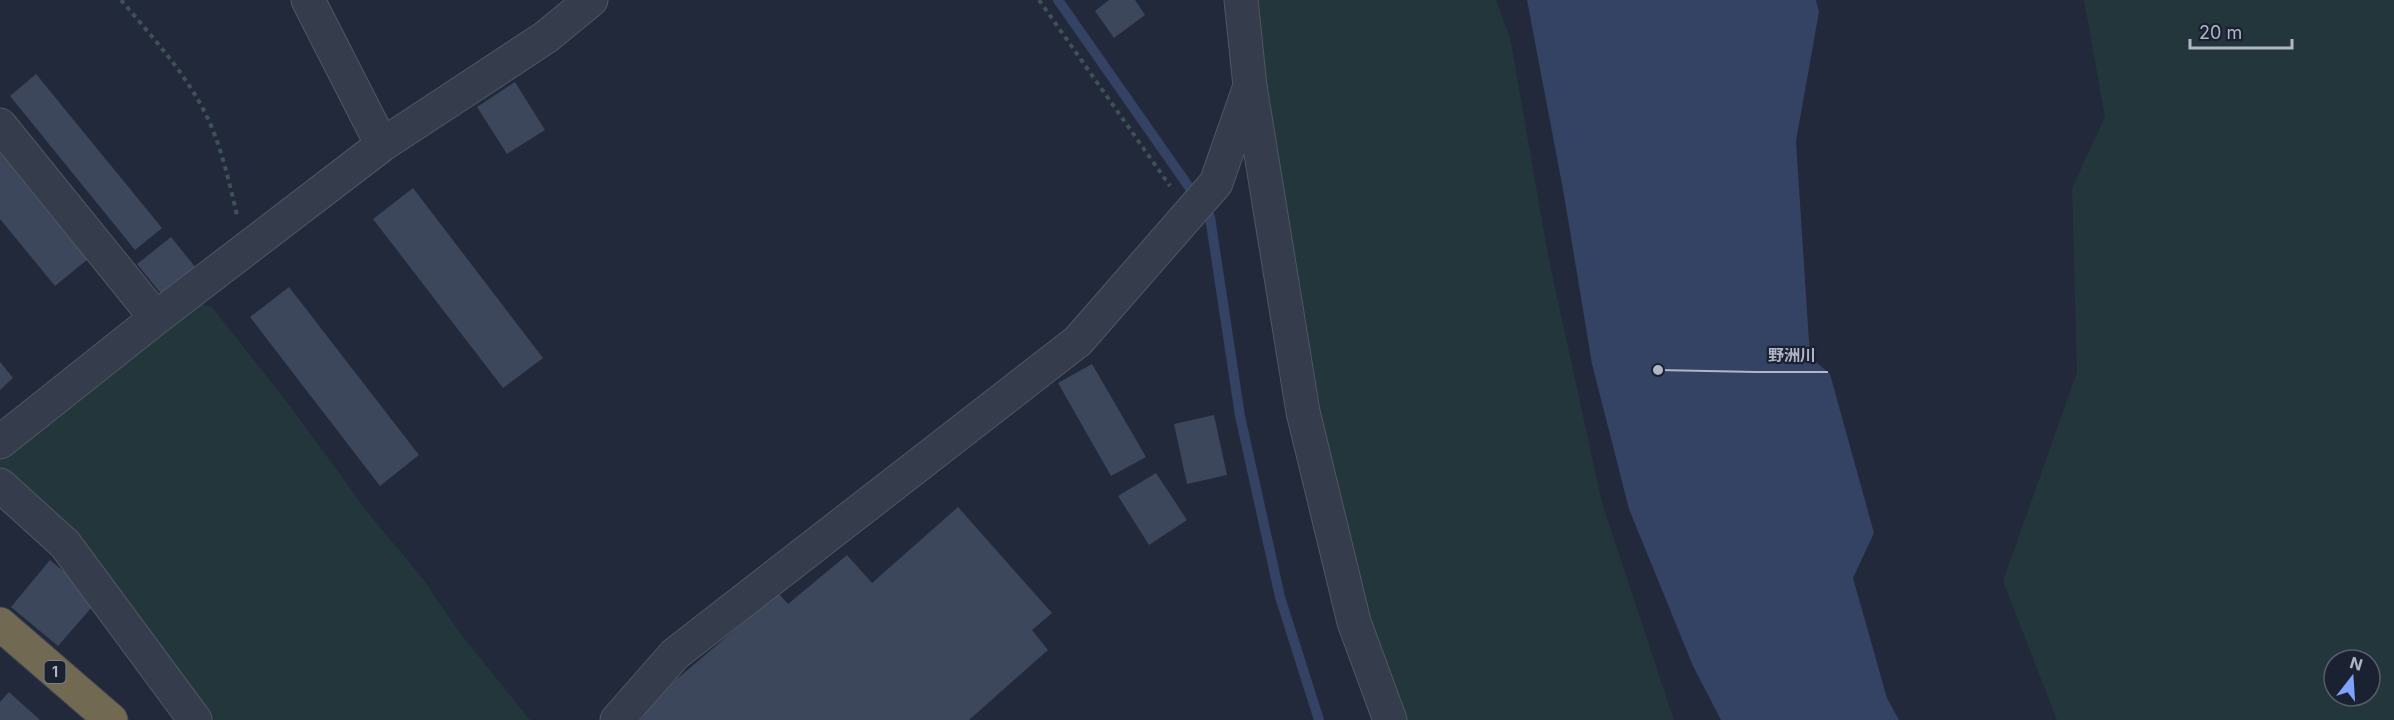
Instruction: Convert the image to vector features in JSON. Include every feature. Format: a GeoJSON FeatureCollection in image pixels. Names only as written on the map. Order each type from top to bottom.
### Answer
{"type":"FeatureCollection","features":[{"type":"Feature","properties":{"kind":"highway","name":"1"},"geometry":{"type":"LineString","coordinates":[[0,624],[111,720]]}},
{"type":"Feature","properties":{"kind":"lane"},"geometry":{"type":"LineString","coordinates":[[308,0],[382,145]]}},
{"type":"Feature","properties":{"kind":"lane"},"geometry":{"type":"LineString","coordinates":[[0,442],[234,257],[382,145],[546,37],[591,0]]}},
{"type":"Feature","properties":{"kind":"lane"},"geometry":{"type":"LineString","coordinates":[[1241,0],[1250,86],[1302,412],[1354,622],[1390,720]]}},
{"type":"Feature","properties":{"kind":"lane"},"geometry":{"type":"LineString","coordinates":[[617,720],[675,654],[1078,341],[1216,183],[1250,86]]}},
{"type":"Feature","properties":{"kind":"lane"},"geometry":{"type":"LineString","coordinates":[[0,125],[156,318]]}},
{"type":"Feature","properties":{"kind":"lane"},"geometry":{"type":"LineString","coordinates":[[0,485],[65,544],[195,720]]}},
{"type":"Feature","properties":{"kind":"path"},"geometry":{"type":"LineString","coordinates":[[121,0],[182,75],[207,118],[226,167],[237,216],[234,257]]}},
{"type":"Feature","properties":{"kind":"path"},"geometry":{"type":"LineString","coordinates":[[1039,0],[1191,213]]}},
{"type":"Feature","properties":{"kind":"shaded area"},"geometry":{"type":"Polygon","coordinates":[[[1241,0],[1496,0],[1510,37],[1548,255],[1602,503],[1674,720],[1392,720],[1293,400],[1241,0]]]}},
{"type":"Feature","properties":{"kind":"shaded area"},"geometry":{"type":"Polygon","coordinates":[[[2084,0],[2394,0],[2394,720],[2057,720],[2003,581],[2077,372],[2072,188],[2105,117],[2084,0]]]}},
{"type":"Feature","properties":{"kind":"shaded area"},"geometry":{"type":"Polygon","coordinates":[[[196,303],[212,307],[287,402],[369,514],[423,579],[459,632],[530,720],[205,720],[0,471],[0,459],[27,433],[196,303]]]}},
{"type":"Feature","properties":{"kind":"water"},"geometry":{"type":"Polygon","coordinates":[[[1527,0],[1816,0],[1819,12],[1796,141],[1810,357],[1830,374],[1874,533],[1853,578],[1887,698],[1899,720],[1721,720],[1693,666],[1629,509],[1592,364],[1564,195],[1527,0]]]}},
{"type":"Feature","properties":{"kind":"building"},"geometry":{"type":"Polygon","coordinates":[[[1109,0],[1135,0],[1145,15],[1114,38],[1095,11],[1109,0]]]}},
{"type":"Feature","properties":{"kind":"building"},"geometry":{"type":"Polygon","coordinates":[[[36,74],[162,228],[135,250],[10,96],[36,74]]]}},
{"type":"Feature","properties":{"kind":"building"},"geometry":{"type":"Polygon","coordinates":[[[515,82],[545,130],[507,154],[477,107],[515,82]]]}},
{"type":"Feature","properties":{"kind":"building"},"geometry":{"type":"Polygon","coordinates":[[[0,141],[93,255],[55,286],[0,219],[0,141]]]}},
{"type":"Feature","properties":{"kind":"building"},"geometry":{"type":"Polygon","coordinates":[[[413,188],[543,358],[503,388],[373,219],[413,188]]]}},
{"type":"Feature","properties":{"kind":"building"},"geometry":{"type":"Polygon","coordinates":[[[171,237],[196,268],[162,295],[137,264],[171,237]]]}},
{"type":"Feature","properties":{"kind":"building"},"geometry":{"type":"Polygon","coordinates":[[[289,287],[419,455],[380,486],[250,317],[289,287]]]}},
{"type":"Feature","properties":{"kind":"building"},"geometry":{"type":"Polygon","coordinates":[[[0,362],[13,378],[0,390],[0,362]]]}},
{"type":"Feature","properties":{"kind":"building"},"geometry":{"type":"Polygon","coordinates":[[[1092,364],[1146,457],[1111,476],[1058,383],[1092,364]]]}},
{"type":"Feature","properties":{"kind":"building"},"geometry":{"type":"Polygon","coordinates":[[[1214,415],[1227,475],[1187,484],[1174,424],[1214,415]]]}},
{"type":"Feature","properties":{"kind":"building"},"geometry":{"type":"Polygon","coordinates":[[[1156,473],[1187,520],[1149,545],[1118,496],[1156,473]]]}},
{"type":"Feature","properties":{"kind":"building"},"geometry":{"type":"Polygon","coordinates":[[[958,507],[1052,613],[1032,630],[1048,650],[969,720],[641,720],[658,695],[778,593],[788,604],[847,555],[872,583],[958,507]]]}},
{"type":"Feature","properties":{"kind":"building"},"geometry":{"type":"Polygon","coordinates":[[[50,560],[98,600],[58,646],[11,607],[50,560]]]}},
{"type":"Feature","properties":{"kind":"building"},"geometry":{"type":"Polygon","coordinates":[[[9,692],[40,720],[0,720],[0,702],[9,692]]]}},
{"type":"Feature","properties":{"kind":"waterway"},"geometry":{"type":"LineString","coordinates":[[1058,0],[1210,217],[1240,416],[1280,597],[1319,720]]}},
{"type":"Feature","properties":{"kind":"place","name":"野洲川"},"geometry":{"type":"Point","coordinates":[1658,370]}}]}
